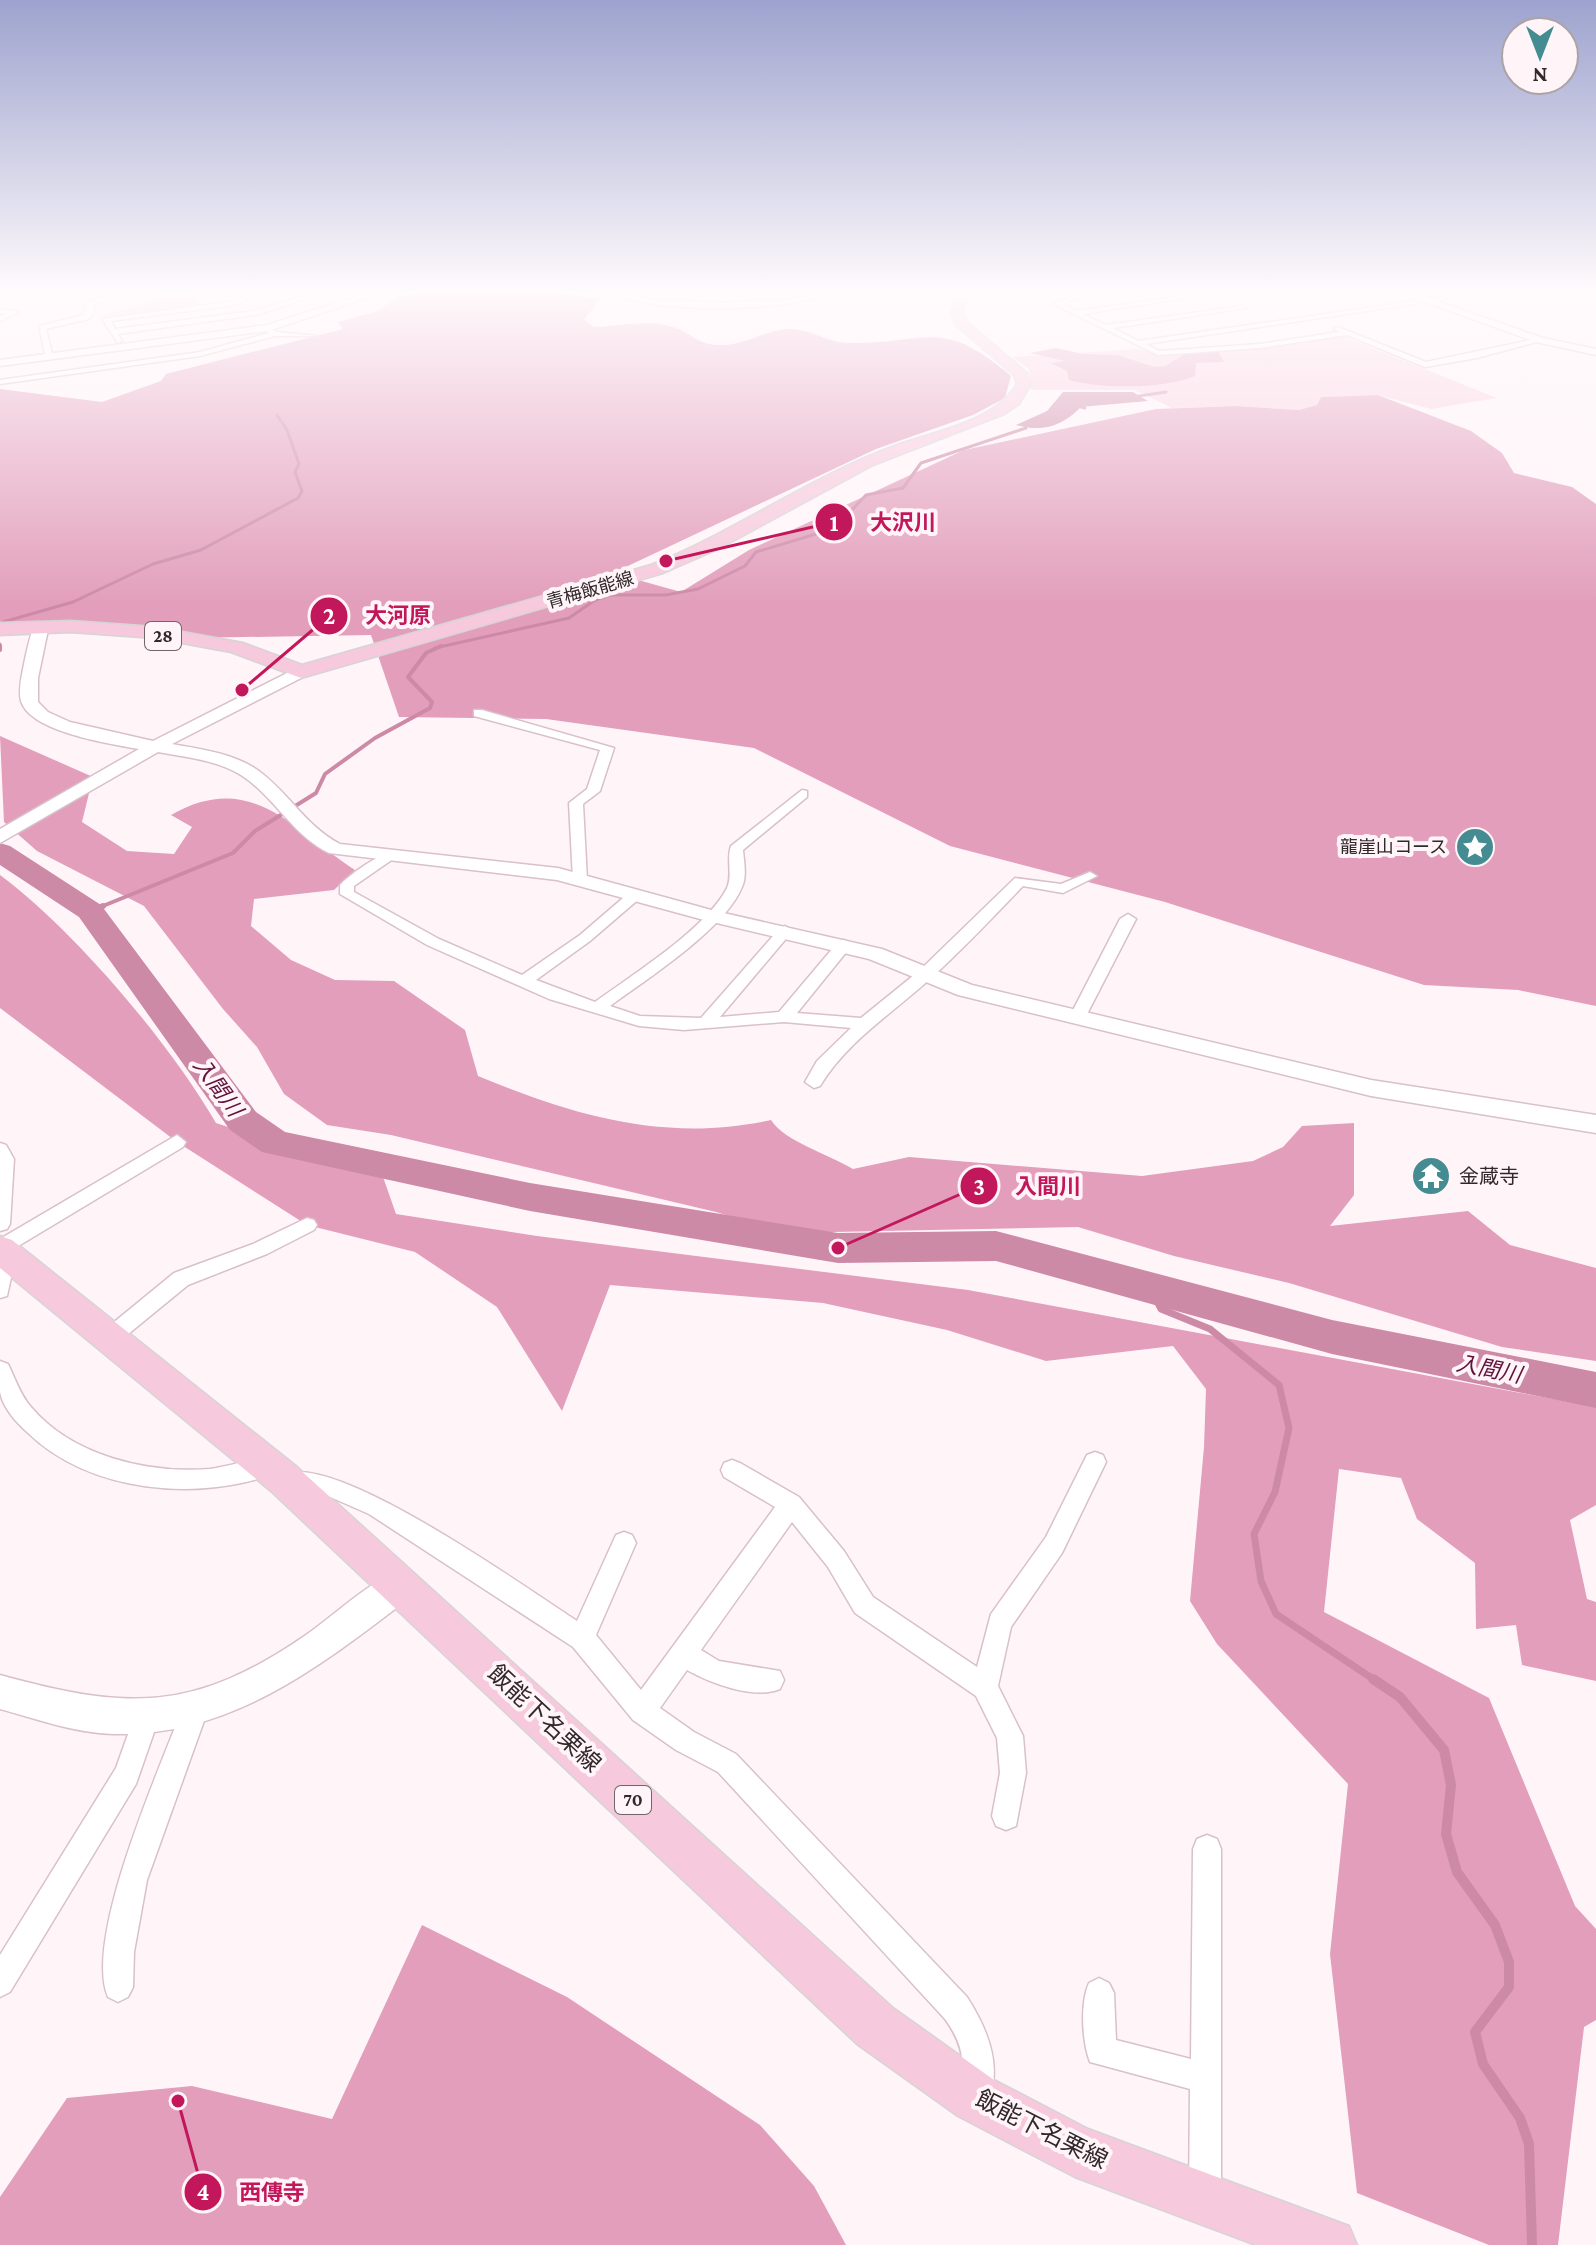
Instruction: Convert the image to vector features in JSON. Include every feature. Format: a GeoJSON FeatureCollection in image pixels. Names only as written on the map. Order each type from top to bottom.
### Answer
{"type":"FeatureCollection","features":[{"type":"Feature","properties":{"kind":"main road","name":"青梅飯能線"},"geometry":{"type":"LineString","coordinates":[[301,672],[389,642],[564,599],[659,568],[705,549],[872,460],[1005,408],[1015,397]]}},
{"type":"Feature","properties":{"kind":"main road","name":"28"},"geometry":{"type":"LineString","coordinates":[[10,628],[86,626],[240,647],[276,657],[301,672]]}},
{"type":"Feature","properties":{"kind":"main road","name":"飯能下名栗線"},"geometry":{"type":"LineString","coordinates":[[3,1254],[276,1473],[401,1585],[875,2026],[976,2098],[1075,2151],[1330,2245]]}},
{"type":"Feature","properties":{"kind":"street"},"geometry":{"type":"LineString","coordinates":[[41,625],[27,693],[30,705],[42,715],[80,729],[234,764],[274,793],[326,846],[388,856],[503,866],[580,880],[711,916],[844,945],[966,990],[1371,1088],[1596,1124]]}},
{"type":"Feature","properties":{"kind":"street"},"geometry":{"type":"LineString","coordinates":[[0,837],[154,747],[301,672]]}},
{"type":"Feature","properties":{"kind":"street"},"geometry":{"type":"LineString","coordinates":[[478,713],[607,748],[593,791],[576,803],[580,880]]}},
{"type":"Feature","properties":{"kind":"street"},"geometry":{"type":"LineString","coordinates":[[597,1008],[672,953],[711,916],[735,886],[736,849],[802,794]]}},
{"type":"Feature","properties":{"kind":"street"},"geometry":{"type":"LineString","coordinates":[[388,856],[378,866],[354,878],[347,885],[347,894],[433,942],[597,1008],[639,1021],[705,1024],[784,1017],[865,1024]]}},
{"type":"Feature","properties":{"kind":"street"},"geometry":{"type":"LineString","coordinates":[[814,1082],[823,1065],[865,1024],[925,975],[1020,881],[1063,889],[1090,876]]}},
{"type":"Feature","properties":{"kind":"street"},"geometry":{"type":"LineString","coordinates":[[524,981],[585,938],[635,895]]}},
{"type":"Feature","properties":{"kind":"street"},"geometry":{"type":"LineString","coordinates":[[1078,1016],[1128,919]]}},
{"type":"Feature","properties":{"kind":"street"},"geometry":{"type":"LineString","coordinates":[[705,1024],[785,931]]}},
{"type":"Feature","properties":{"kind":"street"},"geometry":{"type":"LineString","coordinates":[[784,1017],[844,945]]}},
{"type":"Feature","properties":{"kind":"street"},"geometry":{"type":"LineString","coordinates":[[3,1254],[177,1142]]}},
{"type":"Feature","properties":{"kind":"street"},"geometry":{"type":"LineString","coordinates":[[0,1150],[5,1159],[3,1254]]}},
{"type":"Feature","properties":{"kind":"street"},"geometry":{"type":"LineString","coordinates":[[109,1338],[181,1279],[260,1249],[307,1225]]}},
{"type":"Feature","properties":{"kind":"street"},"geometry":{"type":"LineString","coordinates":[[0,1370],[23,1414],[41,1431],[83,1456],[136,1475],[231,1478],[276,1473],[330,1486],[377,1507],[582,1638],[642,1711],[685,1741],[727,1763],[956,2008],[968,2024],[977,2047],[980,2068],[976,2098]]}},
{"type":"Feature","properties":{"kind":"street"},"geometry":{"type":"LineString","coordinates":[[985,1687],[1000,1622],[1054,1545],[1095,1462]]}},
{"type":"Feature","properties":{"kind":"street"},"geometry":{"type":"LineString","coordinates":[[732,1470],[791,1504],[836,1559],[864,1605],[985,1687],[1010,1736],[1013,1773],[1006,1816]]}},
{"type":"Feature","properties":{"kind":"street"},"geometry":{"type":"LineString","coordinates":[[642,1711],[791,1504]]}},
{"type":"Feature","properties":{"kind":"street"},"geometry":{"type":"LineString","coordinates":[[582,1638],[624,1543]]}},
{"type":"Feature","properties":{"kind":"street"},"geometry":{"type":"LineString","coordinates":[[0,1692],[72,1711],[113,1717],[196,1707],[248,1691],[280,1673],[401,1585]]}},
{"type":"Feature","properties":{"kind":"street"},"geometry":{"type":"LineString","coordinates":[[682,1653],[716,1673],[771,1680]]}},
{"type":"Feature","properties":{"kind":"street"},"geometry":{"type":"LineString","coordinates":[[118,1987],[117,1949],[132,1888],[196,1707]]}},
{"type":"Feature","properties":{"kind":"street"},"geometry":{"type":"LineString","coordinates":[[0,1982],[127,1775],[147,1715]]}},
{"type":"Feature","properties":{"kind":"street"},"geometry":{"type":"LineString","coordinates":[[1205,2199],[1207,1849]]}},
{"type":"Feature","properties":{"kind":"street"},"geometry":{"type":"LineString","coordinates":[[1099,1993],[1101,2051],[1206,2078]]}},
{"type":"Feature","properties":{"kind":"shaded area"},"geometry":{"type":"Polygon","coordinates":[[[0,397],[61,397],[102,402],[117,397],[1005,397],[973,415],[876,449],[613,573],[681,592],[749,550],[964,450],[1156,409],[1236,406],[1299,410],[1317,405],[1321,397],[1383,397],[1471,431],[1502,453],[1514,473],[1572,487],[1596,504],[1596,1006],[1518,990],[1424,985],[1165,902],[950,846],[754,748],[546,719],[399,717],[371,635],[186,638],[87,622],[0,624],[0,397]]]}},
{"type":"Feature","properties":{"kind":"shaded area"},"geometry":{"type":"Polygon","coordinates":[[[1059,397],[1141,397],[1148,401],[1081,407],[1060,423],[1044,428],[1016,425],[1047,411],[1059,397]]]}},
{"type":"Feature","properties":{"kind":"shaded area"},"geometry":{"type":"Polygon","coordinates":[[[1149,397],[1328,397],[1321,397],[1317,405],[1299,410],[1236,406],[1172,408],[1149,397]]]}},
{"type":"Feature","properties":{"kind":"shaded area"},"geometry":{"type":"Polygon","coordinates":[[[1385,397],[1497,398],[1431,409],[1385,397]]]}},
{"type":"Feature","properties":{"kind":"shaded area"},"geometry":{"type":"Polygon","coordinates":[[[0,736],[93,777],[82,822],[127,851],[174,854],[192,827],[171,815],[200,803],[225,799],[248,802],[270,810],[291,823],[355,870],[334,890],[254,899],[251,926],[291,960],[335,980],[394,981],[465,1030],[478,1076],[550,1103],[621,1122],[694,1128],[771,1120],[796,1141],[853,1169],[909,1157],[1142,1176],[1253,1161],[1283,1147],[1302,1126],[1354,1123],[1354,1195],[1330,1226],[1468,1211],[1510,1245],[1596,1268],[1596,1361],[1502,1347],[1289,1283],[1174,1256],[1078,1227],[784,1233],[716,1212],[391,1135],[327,1125],[284,1094],[257,1047],[223,1009],[144,906],[37,851],[4,822],[0,736]]]}},
{"type":"Feature","properties":{"kind":"shaded area"},"geometry":{"type":"Polygon","coordinates":[[[0,875],[59,926],[118,990],[173,1058],[216,1123],[383,1177],[396,1214],[537,1236],[968,1290],[1596,1407],[1596,1505],[1570,1520],[1587,1599],[1596,1602],[1596,1681],[1522,1665],[1516,1625],[1476,1629],[1475,1563],[1417,1519],[1401,1478],[1339,1469],[1324,1612],[1489,1698],[1575,1906],[1596,1929],[1596,2020],[1584,2027],[1558,2245],[1489,2245],[1357,2193],[1330,1954],[1348,1784],[1217,1644],[1190,1601],[1206,1389],[1173,1346],[1046,1361],[947,1330],[823,1303],[610,1285],[562,1411],[497,1307],[415,1252],[307,1225],[177,1142],[0,1008],[0,875]]]}},
{"type":"Feature","properties":{"kind":"shaded area"},"geometry":{"type":"Polygon","coordinates":[[[422,1925],[567,1997],[760,2125],[814,2186],[846,2245],[0,2245],[0,2197],[67,2098],[192,2086],[332,2119],[422,1925]]]}},
{"type":"Feature","properties":{"kind":"waterway"},"geometry":{"type":"LineString","coordinates":[[1081,407],[1085,408]]}},
{"type":"Feature","properties":{"kind":"waterway"},"geometry":{"type":"LineString","coordinates":[[0,634],[3,622],[73,602],[153,564],[201,550],[298,498],[302,491],[295,472],[299,464],[287,430],[277,415]]}},
{"type":"Feature","properties":{"kind":"waterway"},"geometry":{"type":"LineString","coordinates":[[438,647],[569,618],[595,600],[611,595],[666,595],[698,589],[745,566],[756,552],[816,534],[828,521],[850,512],[866,495],[903,488],[921,463],[1026,428]]}},
{"type":"Feature","properties":{"kind":"waterway"},"geometry":{"type":"LineString","coordinates":[[0,644],[0,650]]}},
{"type":"Feature","properties":{"kind":"waterway"},"geometry":{"type":"LineString","coordinates":[[101,907],[233,853],[255,831],[316,793],[325,774],[375,738],[430,708],[432,702],[408,677],[426,653],[438,647]]}},
{"type":"Feature","properties":{"kind":"waterway","name":"入間川"},"geometry":{"type":"LineString","coordinates":[[0,852],[90,911],[243,1121],[275,1143],[530,1197],[838,1248],[996,1246],[1332,1337],[1596,1390]]}},
{"type":"Feature","properties":{"kind":"waterway"},"geometry":{"type":"LineString","coordinates":[[90,911],[101,907]]}},
{"type":"Feature","properties":{"kind":"waterway"},"geometry":{"type":"LineString","coordinates":[[1150,1288],[1161,1309],[1210,1329],[1279,1385],[1289,1428],[1275,1492],[1254,1534],[1261,1581],[1276,1614],[1376,1681]]}},
{"type":"Feature","properties":{"kind":"waterway"},"geometry":{"type":"LineString","coordinates":[[1376,1681],[1400,1697],[1444,1750],[1451,1785],[1446,1834],[1457,1872],[1495,1925],[1509,1962],[1509,1987],[1475,2032],[1483,2064],[1520,2118],[1529,2144],[1532,2245]]}},
{"type":"Feature","properties":{"kind":"place","name":"大沢川"},"geometry":{"type":"Point","coordinates":[666,561]}},
{"type":"Feature","properties":{"kind":"place","name":"大河原"},"geometry":{"type":"Point","coordinates":[242,690]}},
{"type":"Feature","properties":{"kind":"place","name":"龍崖山コース"},"geometry":{"type":"Point","coordinates":[1475,847]}},
{"type":"Feature","properties":{"kind":"place","name":"金蔵寺"},"geometry":{"type":"Point","coordinates":[1431,1176]}},
{"type":"Feature","properties":{"kind":"place","name":"入間川"},"geometry":{"type":"Point","coordinates":[838,1248]}},
{"type":"Feature","properties":{"kind":"place","name":"西傳寺"},"geometry":{"type":"Point","coordinates":[178,2101]}}]}
